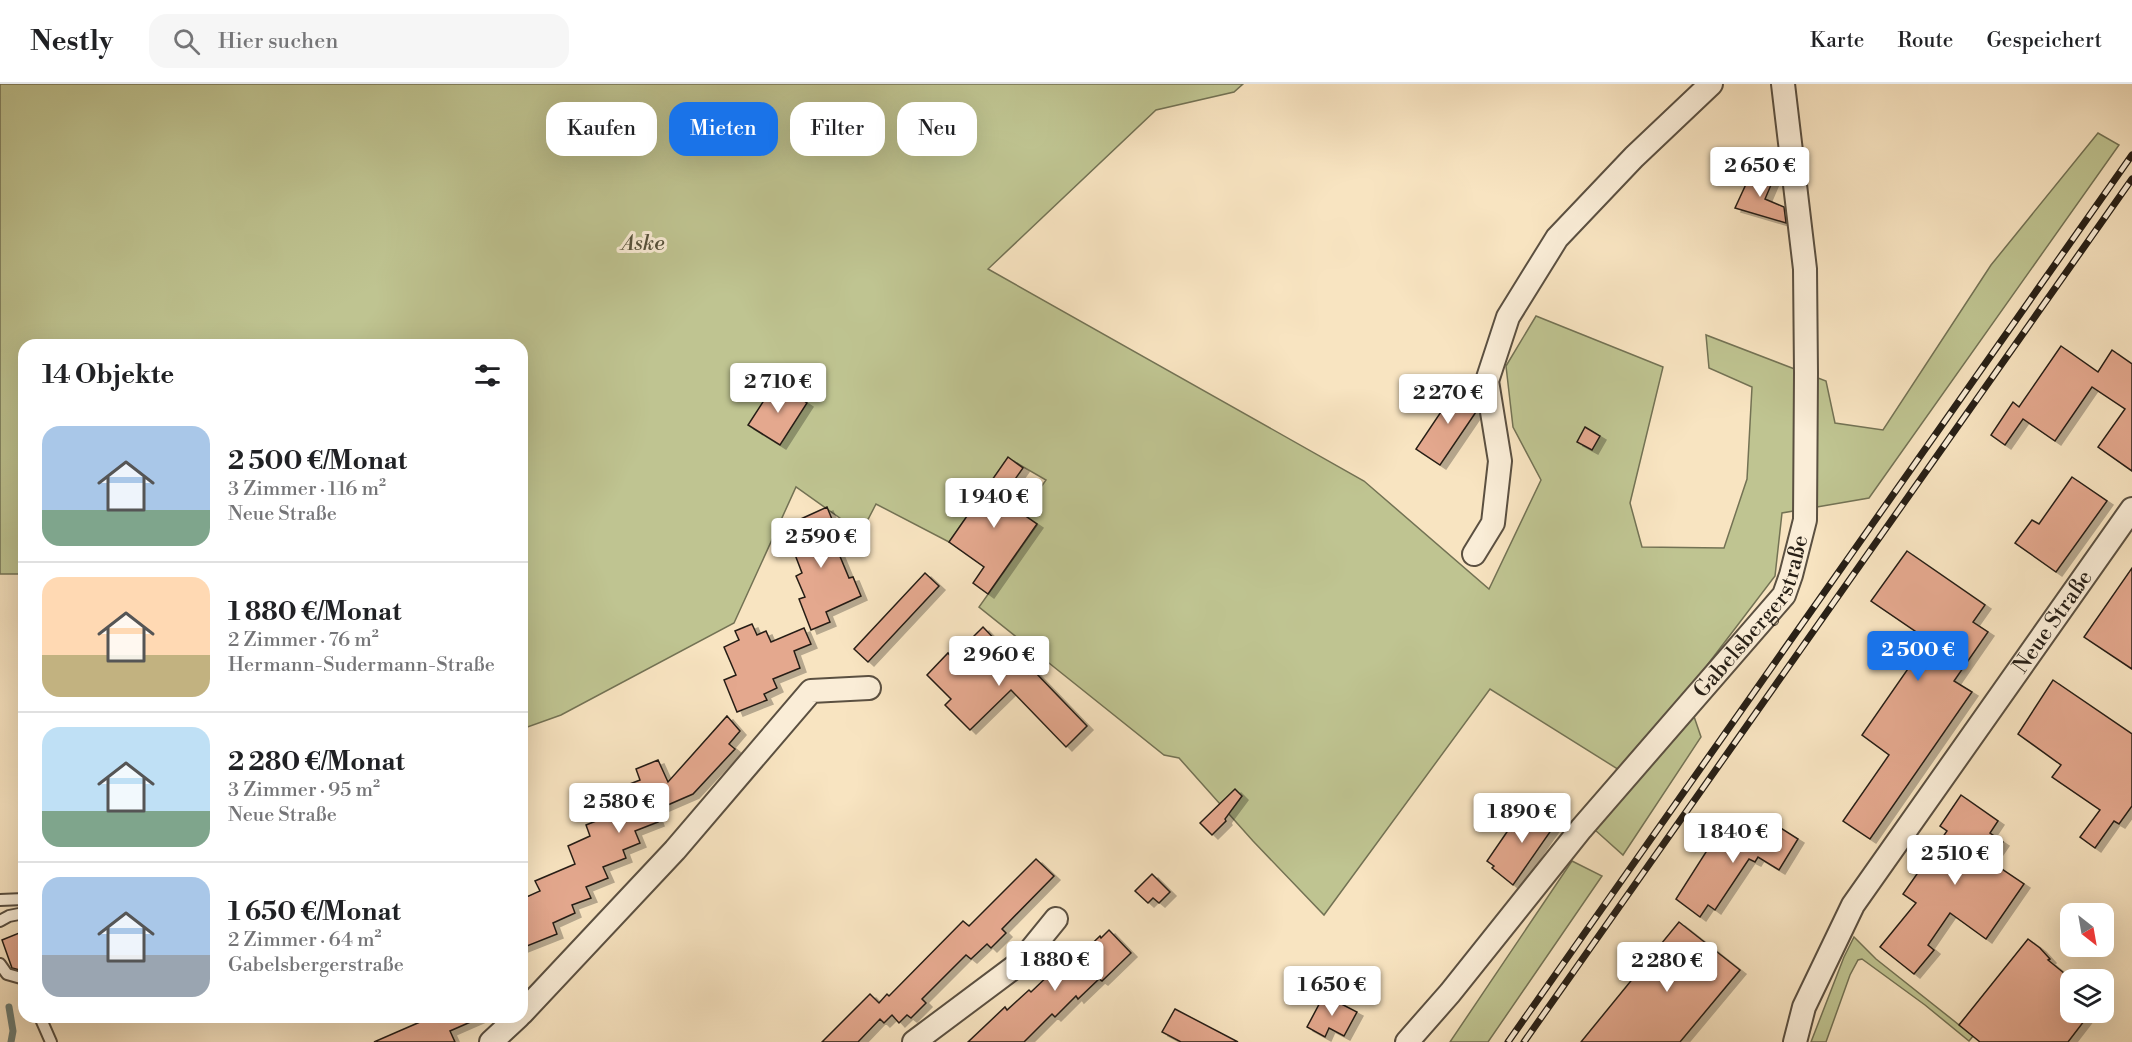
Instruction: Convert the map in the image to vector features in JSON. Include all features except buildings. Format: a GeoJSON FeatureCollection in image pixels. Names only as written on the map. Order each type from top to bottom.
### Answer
{"type":"FeatureCollection","features":[{"type":"Feature","properties":{"kind":"street"},"geometry":{"type":"LineString","coordinates":[[1474,554],[1493,523],[1500,461],[1487,381],[1508,317],[1557,238],[1634,157],[1711,84]]}},
{"type":"Feature","properties":{"kind":"street","name":"Gabelsbergerstraße"},"geometry":{"type":"LineString","coordinates":[[1407,1042],[1450,993],[1581,829],[1784,595],[1805,520],[1806,373],[1805,269],[1783,84]]}},
{"type":"Feature","properties":{"kind":"street","name":"Neue Straße"},"geometry":{"type":"LineString","coordinates":[[1795,1042],[1804,1007],[1853,905],[2132,509]]}},
{"type":"Feature","properties":{"kind":"street"},"geometry":{"type":"LineString","coordinates":[[528,1007],[675,850],[811,691],[869,688]]}},
{"type":"Feature","properties":{"kind":"street"},"geometry":{"type":"LineString","coordinates":[[914,1042],[1021,962],[1056,920]]}},
{"type":"Feature","properties":{"kind":"street"},"geometry":{"type":"LineString","coordinates":[[491,1042],[512,1023]]}},
{"type":"Feature","properties":{"kind":"lane"},"geometry":{"type":"LineString","coordinates":[[0,900],[18,899]]}},
{"type":"Feature","properties":{"kind":"lane"},"geometry":{"type":"LineString","coordinates":[[0,921],[18,914]]}},
{"type":"Feature","properties":{"kind":"lane"},"geometry":{"type":"LineString","coordinates":[[0,964],[7,974],[18,977]]}},
{"type":"Feature","properties":{"kind":"lane"},"geometry":{"type":"LineString","coordinates":[[43,1023],[51,1042]]}},
{"type":"Feature","properties":{"kind":"green space","name":"Aske"},"geometry":{"type":"Polygon","coordinates":[[[0,84],[1243,84],[1234,92],[1156,110],[988,269],[1364,481],[1489,589],[1541,480],[1513,427],[1506,366],[1536,316],[1663,367],[1630,503],[1642,547],[1724,548],[1747,479],[1752,387],[1709,368],[1706,335],[1826,381],[1835,423],[1883,430],[1991,265],[2098,133],[2119,145],[1869,498],[1782,513],[1775,576],[1686,693],[1701,737],[1623,855],[1595,830],[1632,778],[1490,689],[1324,915],[1253,841],[1179,758],[1164,755],[979,607],[1037,525],[1022,514],[1046,480],[1008,458],[949,542],[876,504],[861,533],[796,487],[734,623],[561,715],[528,727],[528,339],[18,339],[18,574],[0,574],[0,84]]]}},
{"type":"Feature","properties":{"kind":"green space"},"geometry":{"type":"Polygon","coordinates":[[[1572,861],[1602,876],[1488,1042],[1450,1042],[1572,861]]]}},
{"type":"Feature","properties":{"kind":"green space"},"geometry":{"type":"Polygon","coordinates":[[[1854,937],[1876,959],[1973,1036],[1969,1041],[1925,1005],[1862,959],[1858,960],[1850,975],[1826,1042],[1811,1042],[1854,937]]]}},
{"type":"Feature","properties":{"kind":"waterway"},"geometry":{"type":"LineString","coordinates":[[9,1007],[13,1031],[11,1042]]}},
{"type":"Feature","properties":{"kind":"railway"},"geometry":{"type":"LineString","coordinates":[[1508,1042],[2132,155]]}},
{"type":"Feature","properties":{"kind":"railway"},"geometry":{"type":"LineString","coordinates":[[1524,1042],[2132,179]]}}]}
